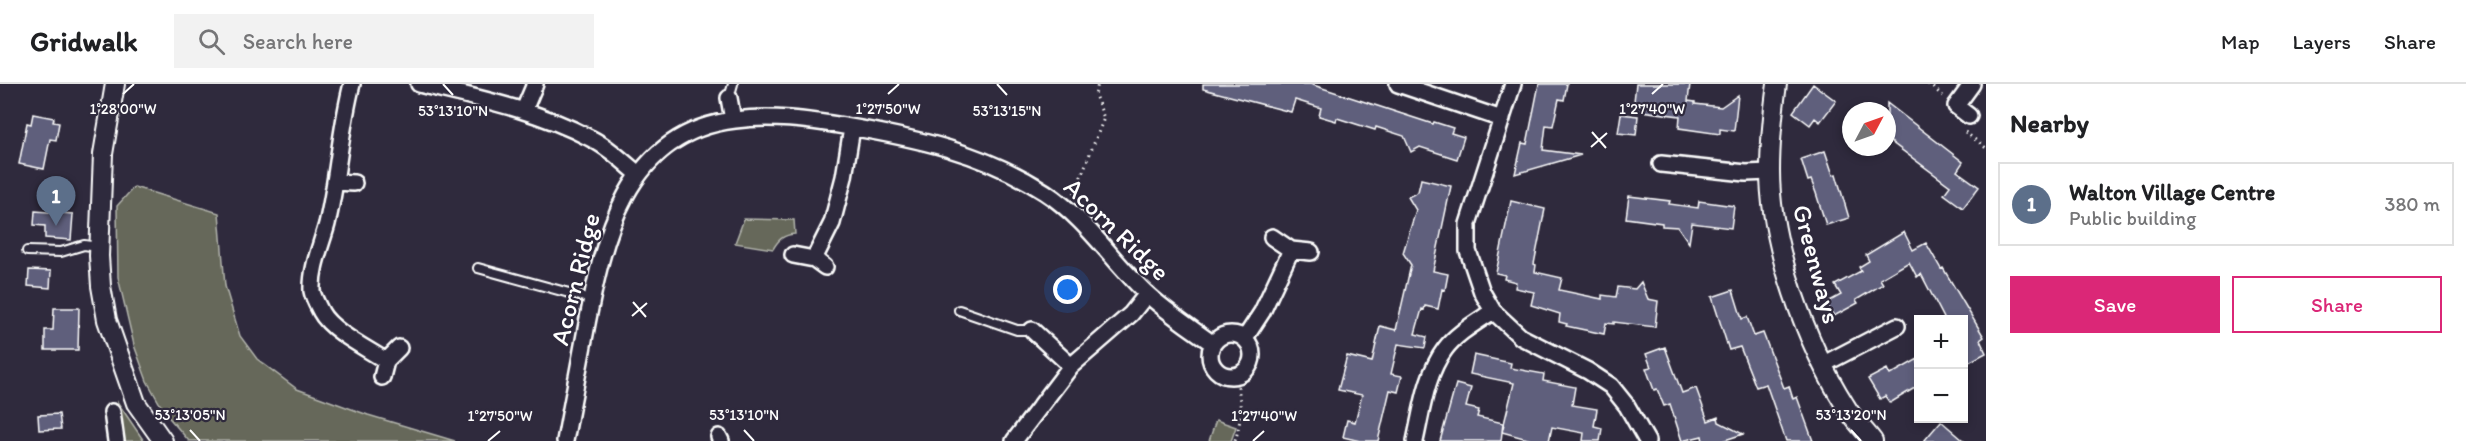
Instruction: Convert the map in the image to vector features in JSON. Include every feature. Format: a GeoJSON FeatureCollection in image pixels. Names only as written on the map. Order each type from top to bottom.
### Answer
{"type":"FeatureCollection","features":[{"type":"Feature","properties":{"kind":"street"},"geometry":{"type":"LineString","coordinates":[[115,84],[103,154],[101,286],[107,320],[136,404],[163,441]]}},
{"type":"Feature","properties":{"kind":"street"},"geometry":{"type":"LineString","coordinates":[[352,84],[342,126],[327,224],[315,265],[312,292],[322,314],[339,330],[386,361]]}},
{"type":"Feature","properties":{"kind":"street"},"geometry":{"type":"LineString","coordinates":[[419,84],[524,110],[591,138],[615,154],[638,174]]}},
{"type":"Feature","properties":{"kind":"street"},"geometry":{"type":"LineString","coordinates":[[524,110],[535,84]]}},
{"type":"Feature","properties":{"kind":"street"},"geometry":{"type":"LineString","coordinates":[[1398,84],[1502,119]]}},
{"type":"Feature","properties":{"kind":"street"},"geometry":{"type":"LineString","coordinates":[[1513,84],[1468,225],[1468,251],[1482,292],[1493,311],[1521,337],[1588,370],[1611,386],[1627,406],[1647,441]]}},
{"type":"Feature","properties":{"kind":"street","name":"Greenways"},"geometry":{"type":"LineString","coordinates":[[1777,84],[1772,119],[1770,172],[1781,249],[1798,309],[1822,365],[1846,407],[1874,441]]}},
{"type":"Feature","properties":{"kind":"street"},"geometry":{"type":"LineString","coordinates":[[1969,116],[1956,106],[1972,84]]}},
{"type":"Feature","properties":{"kind":"street"},"geometry":{"type":"LineString","coordinates":[[731,91],[733,120]]}},
{"type":"Feature","properties":{"kind":"street","name":"Acorn Ridge"},"geometry":{"type":"LineString","coordinates":[[565,441],[591,299],[605,239],[619,205],[638,174],[659,153],[685,135],[733,120],[778,118],[852,128],[937,144],[1006,169],[1046,192],[1068,209],[1147,294],[1213,344]]}},
{"type":"Feature","properties":{"kind":"street"},"geometry":{"type":"LineString","coordinates":[[793,255],[819,263],[844,177],[852,128]]}},
{"type":"Feature","properties":{"kind":"street"},"geometry":{"type":"LineString","coordinates":[[1661,164],[1746,173],[1770,172]]}},
{"type":"Feature","properties":{"kind":"street"},"geometry":{"type":"LineString","coordinates":[[335,182],[354,183]]}},
{"type":"Feature","properties":{"kind":"street"},"geometry":{"type":"LineString","coordinates":[[1272,237],[1291,250],[1311,252]]}},
{"type":"Feature","properties":{"kind":"street"},"geometry":{"type":"LineString","coordinates":[[1245,338],[1262,312],[1291,250]]}},
{"type":"Feature","properties":{"kind":"street"},"geometry":{"type":"LineString","coordinates":[[1014,441],[1071,366],[1131,314],[1147,294]]}},
{"type":"Feature","properties":{"kind":"street"},"geometry":{"type":"LineString","coordinates":[[1415,441],[1433,370],[1446,348],[1464,331],[1493,311]]}},
{"type":"Feature","properties":{"kind":"street"},"geometry":{"type":"LineString","coordinates":[[1822,365],[1897,326]]}},
{"type":"Feature","properties":{"kind":"street"},"geometry":{"type":"LineString","coordinates":[[1032,330],[1071,366]]}},
{"type":"Feature","properties":{"kind":"street"},"geometry":{"type":"LineString","coordinates":[[1227,334],[1236,334],[1245,338],[1251,346],[1253,356],[1250,366],[1236,376],[1226,376],[1217,371],[1211,363],[1210,353],[1213,344],[1219,337],[1227,334]]}},
{"type":"Feature","properties":{"kind":"street"},"geometry":{"type":"LineString","coordinates":[[382,377],[386,361],[399,348]]}},
{"type":"Feature","properties":{"kind":"street"},"geometry":{"type":"LineString","coordinates":[[112,412],[116,441]]}},
{"type":"Feature","properties":{"kind":"lane"},"geometry":{"type":"LineString","coordinates":[[27,251],[61,252],[84,245],[100,247]]}},
{"type":"Feature","properties":{"kind":"lane"},"geometry":{"type":"LineString","coordinates":[[478,268],[591,299]]}},
{"type":"Feature","properties":{"kind":"lane"},"geometry":{"type":"LineString","coordinates":[[960,310],[1017,330],[1032,330]]}},
{"type":"Feature","properties":{"kind":"path"},"geometry":{"type":"LineString","coordinates":[[1068,209],[1104,118],[1095,95],[1098,84]]}},
{"type":"Feature","properties":{"kind":"path"},"geometry":{"type":"LineString","coordinates":[[1974,140],[1986,148]]}},
{"type":"Feature","properties":{"kind":"path"},"geometry":{"type":"LineString","coordinates":[[1235,441],[1242,406],[1236,376]]}},
{"type":"Feature","properties":{"kind":"green space"},"geometry":{"type":"Polygon","coordinates":[[[134,187],[219,213],[225,286],[240,336],[257,359],[297,389],[368,415],[455,441],[189,441],[165,413],[147,381],[134,345],[118,277],[117,206],[134,187]]]}},
{"type":"Feature","properties":{"kind":"green space"},"geometry":{"type":"Polygon","coordinates":[[[744,219],[794,220],[795,234],[782,238],[773,249],[735,243],[744,219]]]}},
{"type":"Feature","properties":{"kind":"green space"},"geometry":{"type":"Polygon","coordinates":[[[118,403],[144,441],[120,441],[118,403]]]}},
{"type":"Feature","properties":{"kind":"green space"},"geometry":{"type":"Polygon","coordinates":[[[1216,420],[1236,427],[1231,441],[1209,441],[1216,420]]]}},
{"type":"Feature","properties":{"kind":"building"},"geometry":{"type":"Polygon","coordinates":[[[1203,84],[1310,84],[1433,124],[1434,122],[1453,128],[1451,133],[1464,137],[1457,159],[1420,147],[1411,152],[1404,136],[1376,127],[1375,130],[1337,118],[1336,121],[1319,116],[1321,108],[1295,100],[1291,112],[1203,89],[1203,84]]]}},
{"type":"Feature","properties":{"kind":"building"},"geometry":{"type":"Polygon","coordinates":[[[1539,84],[1567,84],[1564,100],[1559,99],[1553,126],[1546,125],[1543,150],[1581,155],[1515,174],[1522,143],[1527,144],[1539,84]]]}},
{"type":"Feature","properties":{"kind":"building"},"geometry":{"type":"Polygon","coordinates":[[[1636,84],[1690,84],[1688,101],[1721,107],[1738,95],[1734,131],[1720,129],[1720,134],[1679,128],[1680,116],[1633,110],[1636,84]]]}},
{"type":"Feature","properties":{"kind":"building"},"geometry":{"type":"Polygon","coordinates":[[[1813,84],[1836,101],[1820,122],[1815,118],[1810,125],[1793,112],[1813,84]]]}},
{"type":"Feature","properties":{"kind":"building"},"geometry":{"type":"Polygon","coordinates":[[[1896,110],[1963,162],[1957,171],[1979,187],[1963,208],[1944,194],[1950,186],[1896,146],[1896,110]]]}},
{"type":"Feature","properties":{"kind":"building"},"geometry":{"type":"Polygon","coordinates":[[[33,114],[54,118],[53,122],[59,123],[56,140],[50,139],[44,169],[19,164],[27,123],[31,124],[33,114]]]}},
{"type":"Feature","properties":{"kind":"building"},"geometry":{"type":"Polygon","coordinates":[[[1621,114],[1638,116],[1636,135],[1618,133],[1621,114]]]}},
{"type":"Feature","properties":{"kind":"building"},"geometry":{"type":"Polygon","coordinates":[[[1825,151],[1833,175],[1836,174],[1849,218],[1826,225],[1816,193],[1811,180],[1808,181],[1801,159],[1825,151]]]}},
{"type":"Feature","properties":{"kind":"building"},"geometry":{"type":"Polygon","coordinates":[[[1421,179],[1451,186],[1433,271],[1448,274],[1445,290],[1442,289],[1438,309],[1425,306],[1424,310],[1422,309],[1415,334],[1427,337],[1425,348],[1398,344],[1391,374],[1402,376],[1398,392],[1390,390],[1378,441],[1360,441],[1343,437],[1347,420],[1355,422],[1362,395],[1338,390],[1347,356],[1372,362],[1380,326],[1396,330],[1411,265],[1403,253],[1416,210],[1408,197],[1418,192],[1421,179]]]}},
{"type":"Feature","properties":{"kind":"building"},"geometry":{"type":"Polygon","coordinates":[[[1629,196],[1670,201],[1669,204],[1698,208],[1699,201],[1734,206],[1731,228],[1692,223],[1689,243],[1678,227],[1626,218],[1629,196]]]}},
{"type":"Feature","properties":{"kind":"building"},"geometry":{"type":"Polygon","coordinates":[[[1511,201],[1545,209],[1534,264],[1536,265],[1535,272],[1562,278],[1559,290],[1602,299],[1602,295],[1616,297],[1618,287],[1635,289],[1641,282],[1648,299],[1658,301],[1655,327],[1606,323],[1604,334],[1566,326],[1567,324],[1559,322],[1560,314],[1531,305],[1534,292],[1515,288],[1516,282],[1504,279],[1505,275],[1496,273],[1511,201]]]}},
{"type":"Feature","properties":{"kind":"building"},"geometry":{"type":"Polygon","coordinates":[[[35,211],[73,214],[71,240],[45,238],[45,226],[34,225],[35,211]]]}},
{"type":"Feature","properties":{"kind":"building"},"geometry":{"type":"Polygon","coordinates":[[[1904,232],[1913,250],[1926,243],[1984,337],[1980,340],[1986,353],[1969,362],[1968,315],[1942,315],[1921,274],[1917,277],[1909,262],[1880,279],[1883,284],[1856,300],[1858,303],[1834,316],[1826,303],[1841,295],[1835,285],[1861,271],[1859,267],[1869,261],[1866,255],[1904,232]]]}},
{"type":"Feature","properties":{"kind":"building"},"geometry":{"type":"Polygon","coordinates":[[[29,270],[51,271],[50,288],[28,286],[29,270]]]}},
{"type":"Feature","properties":{"kind":"building"},"geometry":{"type":"Polygon","coordinates":[[[1733,290],[1742,319],[1747,317],[1754,336],[1763,333],[1784,388],[1789,386],[1793,399],[1797,397],[1813,441],[1786,441],[1766,384],[1756,387],[1740,347],[1729,350],[1712,297],[1733,290]]]}},
{"type":"Feature","properties":{"kind":"building"},"geometry":{"type":"Polygon","coordinates":[[[54,308],[79,308],[78,350],[45,350],[45,330],[53,330],[54,308]]]}},
{"type":"Feature","properties":{"kind":"building"},"geometry":{"type":"Polygon","coordinates":[[[1665,347],[1682,393],[1696,388],[1708,421],[1718,417],[1719,422],[1743,434],[1722,441],[1703,441],[1702,436],[1682,441],[1670,404],[1664,406],[1657,389],[1654,390],[1646,368],[1651,367],[1646,354],[1665,347]]]}},
{"type":"Feature","properties":{"kind":"building"},"geometry":{"type":"Polygon","coordinates":[[[1474,355],[1511,363],[1510,368],[1544,374],[1543,381],[1575,387],[1572,405],[1597,409],[1594,426],[1602,428],[1600,441],[1583,441],[1584,433],[1552,427],[1549,441],[1535,441],[1502,432],[1514,383],[1470,374],[1474,355]]]}},
{"type":"Feature","properties":{"kind":"building"},"geometry":{"type":"Polygon","coordinates":[[[1914,361],[1914,388],[1890,403],[1885,396],[1880,399],[1868,379],[1887,369],[1890,375],[1914,361]]]}},
{"type":"Feature","properties":{"kind":"building"},"geometry":{"type":"Polygon","coordinates":[[[1456,384],[1471,388],[1466,407],[1479,410],[1477,417],[1503,423],[1501,441],[1440,441],[1456,384]]]}},
{"type":"Feature","properties":{"kind":"building"},"geometry":{"type":"Polygon","coordinates":[[[59,414],[61,429],[39,430],[38,415],[59,414]]]}},
{"type":"Feature","properties":{"kind":"building"},"geometry":{"type":"Polygon","coordinates":[[[1939,423],[1943,423],[1964,441],[1924,441],[1939,423]]]}},
{"type":"Feature","properties":{"kind":"place","name":"Walton Village Centre"},"geometry":{"type":"Point","coordinates":[56,226]}}]}
